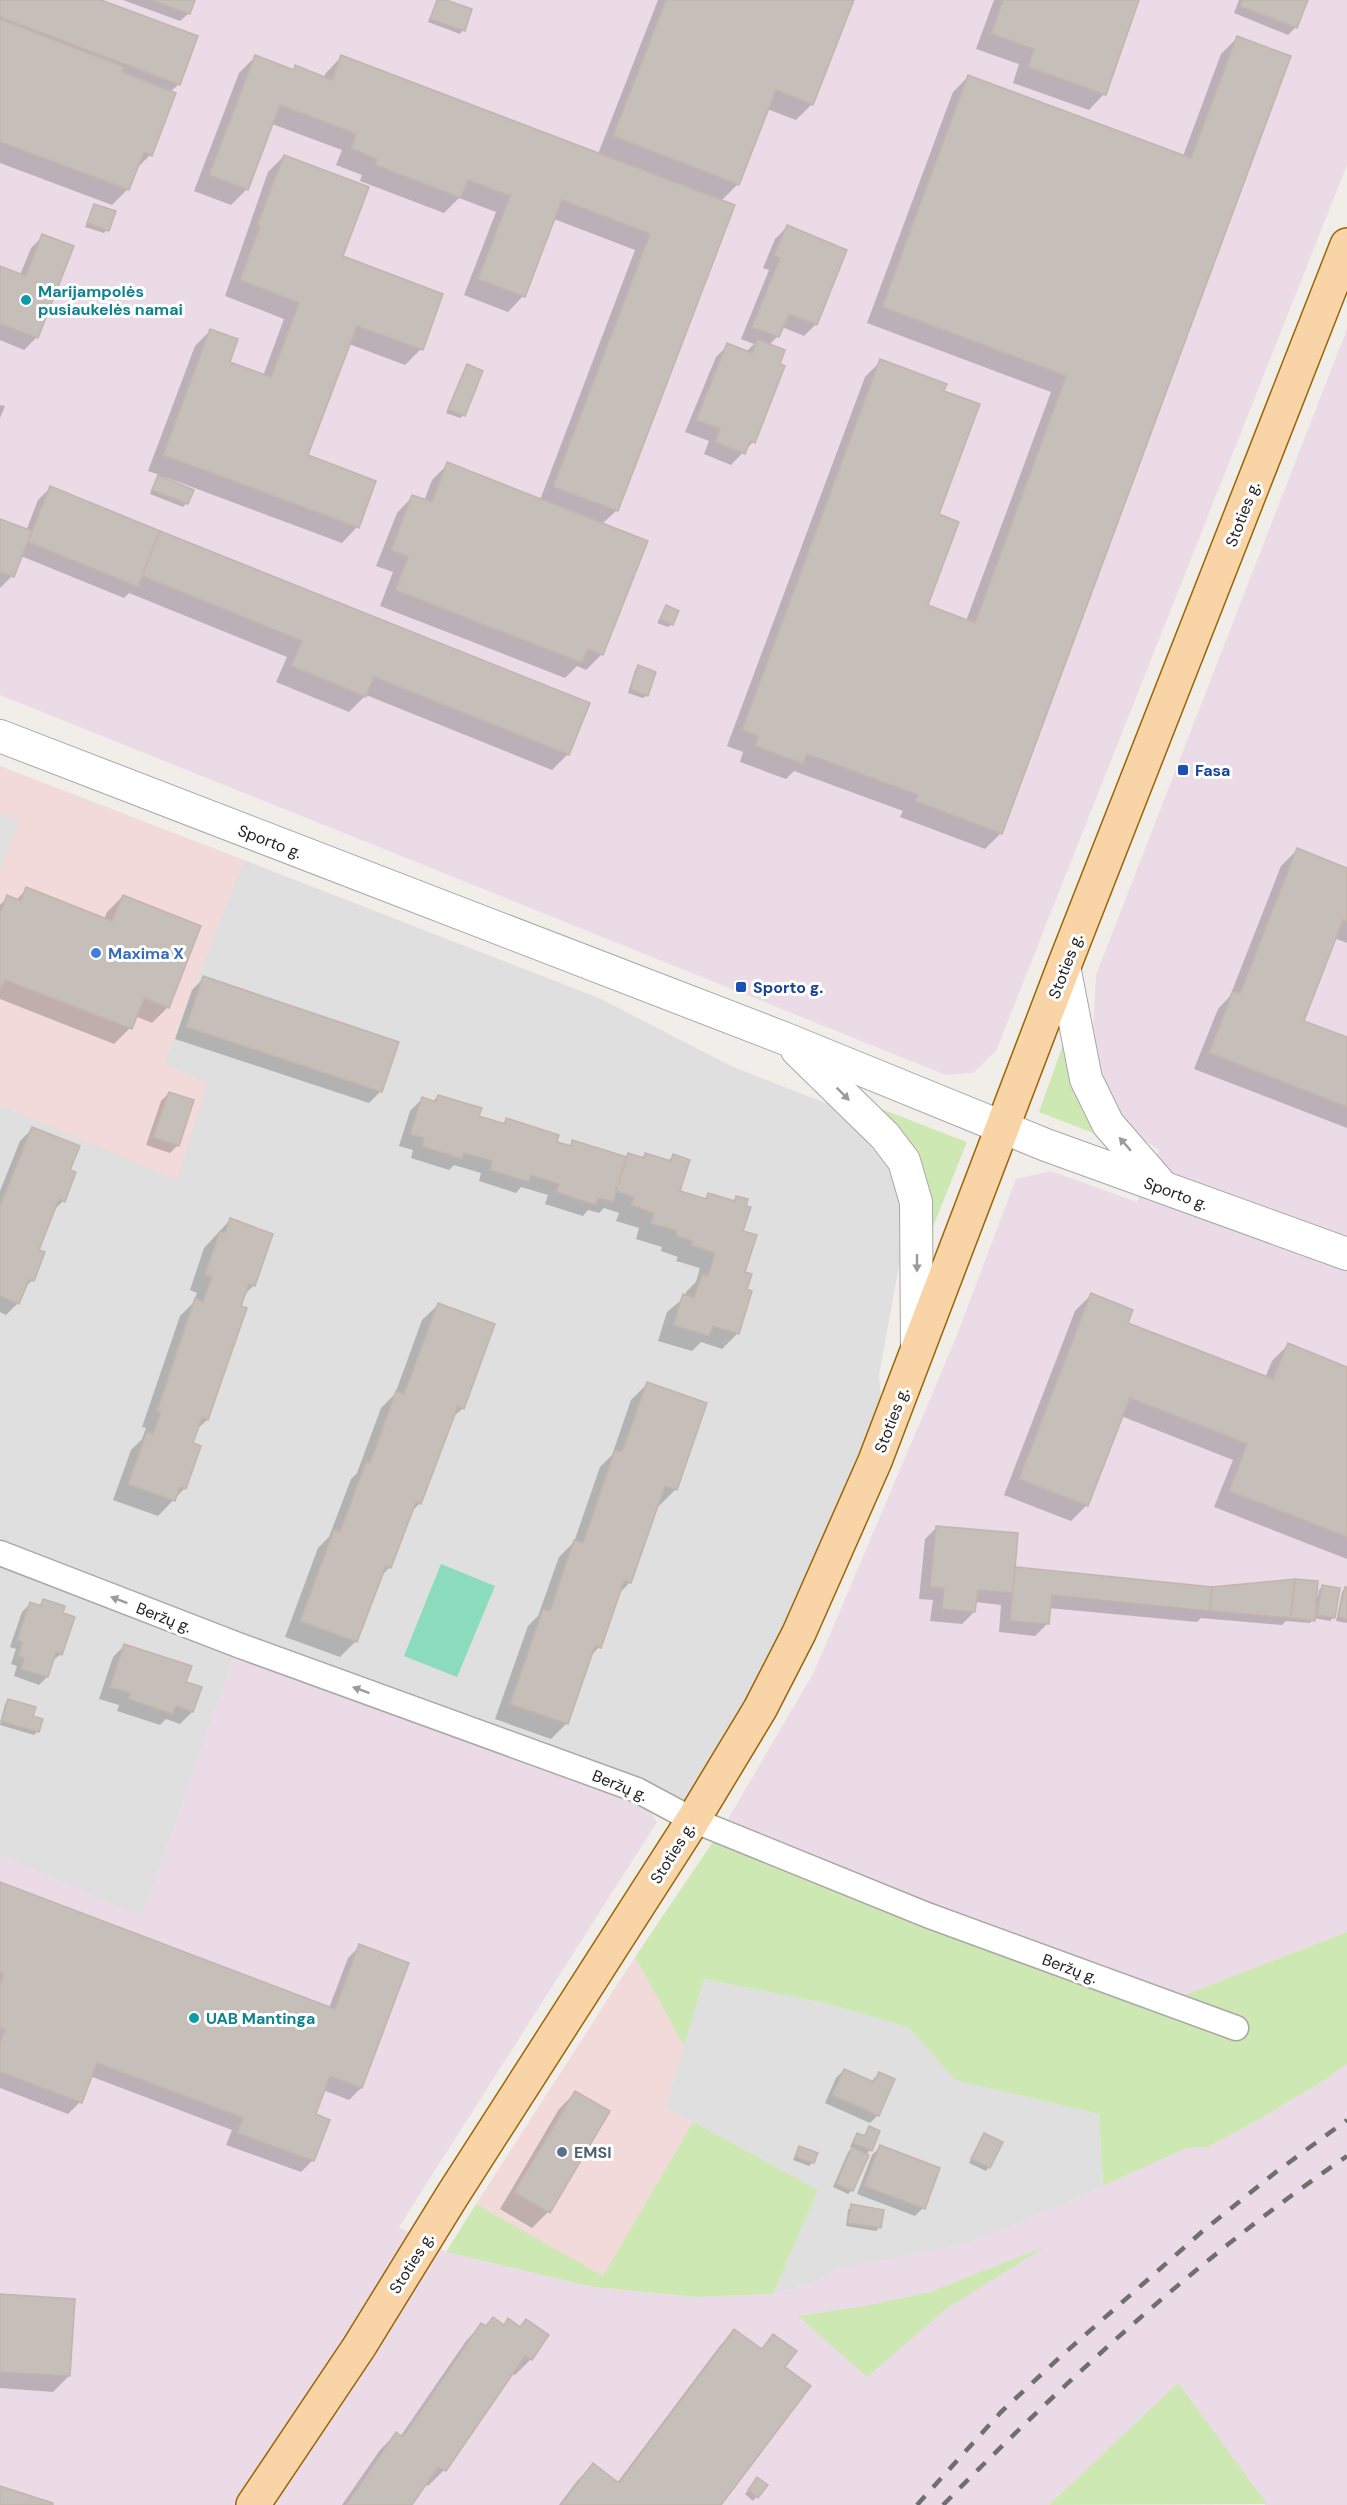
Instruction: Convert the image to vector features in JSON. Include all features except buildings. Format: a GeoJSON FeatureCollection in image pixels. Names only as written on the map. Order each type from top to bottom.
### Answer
{"type":"FeatureCollection","features":[{"type":"Feature","properties":{"kind":"main road","name":"Stoties g."},"geometry":{"type":"LineString","coordinates":[[253,2505],[359,2347],[452,2196],[693,1820],[760,1709],[799,1633],[875,1461],[1064,966],[1347,245]]}},
{"type":"Feature","properties":{"kind":"street","name":"Sporto g."},"geometry":{"type":"LineString","coordinates":[[0,736],[786,1039],[1004,1128],[1347,1254]]}},
{"type":"Feature","properties":{"kind":"street"},"geometry":{"type":"LineString","coordinates":[[1064,966],[1086,1079],[1108,1124],[1164,1188]]}},
{"type":"Feature","properties":{"kind":"street"},"geometry":{"type":"LineString","coordinates":[[786,1039],[885,1136],[904,1161],[916,1202],[917,1351]]}},
{"type":"Feature","properties":{"kind":"street","name":"Beržų g."},"geometry":{"type":"LineString","coordinates":[[0,1553],[227,1641],[637,1790],[693,1820],[927,1915],[1236,2028]]}},
{"type":"Feature","properties":{"kind":"shaded area"},"geometry":{"type":"Polygon","coordinates":[[[0,0],[1347,0],[1347,165],[996,1051],[973,1073],[946,1075],[0,695],[0,0]]]}},
{"type":"Feature","properties":{"kind":"shaded area"},"geometry":{"type":"Polygon","coordinates":[[[1347,329],[1347,1932],[1174,1999],[725,1824],[814,1672],[955,1340],[1016,1179],[1051,1171],[1137,1202],[1159,1150],[1135,1134],[1099,1095],[1093,1033],[1096,975],[1347,329]]]}},
{"type":"Feature","properties":{"kind":"shaded area"},"geometry":{"type":"Polygon","coordinates":[[[0,766],[244,860],[164,1064],[208,1083],[177,1180],[0,1105],[0,766]]]}},
{"type":"Feature","properties":{"kind":"shaded area"},"geometry":{"type":"Polygon","coordinates":[[[0,812],[20,821],[0,870],[0,812]]]}},
{"type":"Feature","properties":{"kind":"shaded area"},"geometry":{"type":"Polygon","coordinates":[[[244,860],[599,998],[731,1066],[851,1113],[878,1140],[903,1201],[902,1249],[879,1375],[884,1438],[693,1820],[238,1645],[142,1917],[0,1855],[0,1105],[177,1179],[164,1064],[244,860]]]}},
{"type":"Feature","properties":{"kind":"shaded area"},"geometry":{"type":"Polygon","coordinates":[[[238,1645],[637,1790],[657,1822],[399,2227],[446,2252],[593,2287],[697,2297],[773,2294],[812,2283],[836,2269],[964,2245],[1044,2213],[1186,2148],[1208,2147],[1263,2117],[1347,2064],[1347,2505],[1265,2505],[1178,2383],[1049,2505],[0,2505],[0,1855],[142,1916],[238,1645]],[[1040,2249],[930,2292],[864,2306],[799,2316],[867,2376],[946,2309],[1040,2249]]]}},
{"type":"Feature","properties":{"kind":"shaded area"},"geometry":{"type":"Polygon","coordinates":[[[635,1957],[684,2046],[665,2107],[693,2122],[603,2277],[476,2204],[635,1957]]]}},
{"type":"Feature","properties":{"kind":"shaded area"},"geometry":{"type":"Polygon","coordinates":[[[704,1979],[825,2003],[908,2027],[957,2080],[1099,2114],[1103,2186],[1044,2213],[964,2245],[836,2269],[812,2283],[773,2294],[818,2190],[665,2107],[704,1979]]]}},
{"type":"Feature","properties":{"kind":"green space"},"geometry":{"type":"Polygon","coordinates":[[[1065,1039],[1066,1055],[1073,1081],[1106,1138],[1039,1112],[1065,1039]]]}},
{"type":"Feature","properties":{"kind":"green space"},"geometry":{"type":"Polygon","coordinates":[[[863,1102],[967,1142],[925,1247],[863,1102]]]}},
{"type":"Feature","properties":{"kind":"green space"},"geometry":{"type":"Polygon","coordinates":[[[441,1564],[495,1586],[457,1677],[404,1656],[441,1564]]]}},
{"type":"Feature","properties":{"kind":"green space"},"geometry":{"type":"Polygon","coordinates":[[[725,1824],[1174,1999],[1347,1932],[1347,2064],[1263,2117],[1208,2147],[1186,2148],[1103,2186],[1099,2114],[956,2080],[908,2027],[825,2003],[704,1979],[684,2046],[635,1957],[725,1824]]]}},
{"type":"Feature","properties":{"kind":"green space"},"geometry":{"type":"Polygon","coordinates":[[[693,2122],[818,2190],[773,2294],[697,2297],[593,2287],[446,2252],[476,2204],[603,2276],[693,2122]]]}},
{"type":"Feature","properties":{"kind":"green space"},"geometry":{"type":"Polygon","coordinates":[[[1046,2246],[946,2309],[867,2377],[798,2316],[864,2306],[930,2292],[1046,2246]]]}},
{"type":"Feature","properties":{"kind":"green space"},"geometry":{"type":"Polygon","coordinates":[[[1178,2383],[1267,2504],[1049,2505],[1178,2383]]]}},
{"type":"Feature","properties":{"kind":"railway"},"geometry":{"type":"LineString","coordinates":[[917,2505],[1001,2412],[1059,2358],[1204,2230],[1276,2172],[1347,2120]]}},
{"type":"Feature","properties":{"kind":"railway"},"geometry":{"type":"LineString","coordinates":[[943,2505],[1038,2411],[1137,2321],[1239,2235],[1347,2156]]}},
{"type":"Feature","properties":{"kind":"place","name":"Marijampolės pusiaukelės namai"},"geometry":{"type":"Point","coordinates":[26,300]}},
{"type":"Feature","properties":{"kind":"place","name":"Fasa"},"geometry":{"type":"Point","coordinates":[1183,770]}},
{"type":"Feature","properties":{"kind":"place","name":"Maxima X"},"geometry":{"type":"Point","coordinates":[96,953]}},
{"type":"Feature","properties":{"kind":"place","name":"Sporto g."},"geometry":{"type":"Point","coordinates":[741,987]}},
{"type":"Feature","properties":{"kind":"place","name":"UAB Mantinga"},"geometry":{"type":"Point","coordinates":[194,2018]}},
{"type":"Feature","properties":{"kind":"place","name":"EMSI"},"geometry":{"type":"Point","coordinates":[562,2152]}}]}
